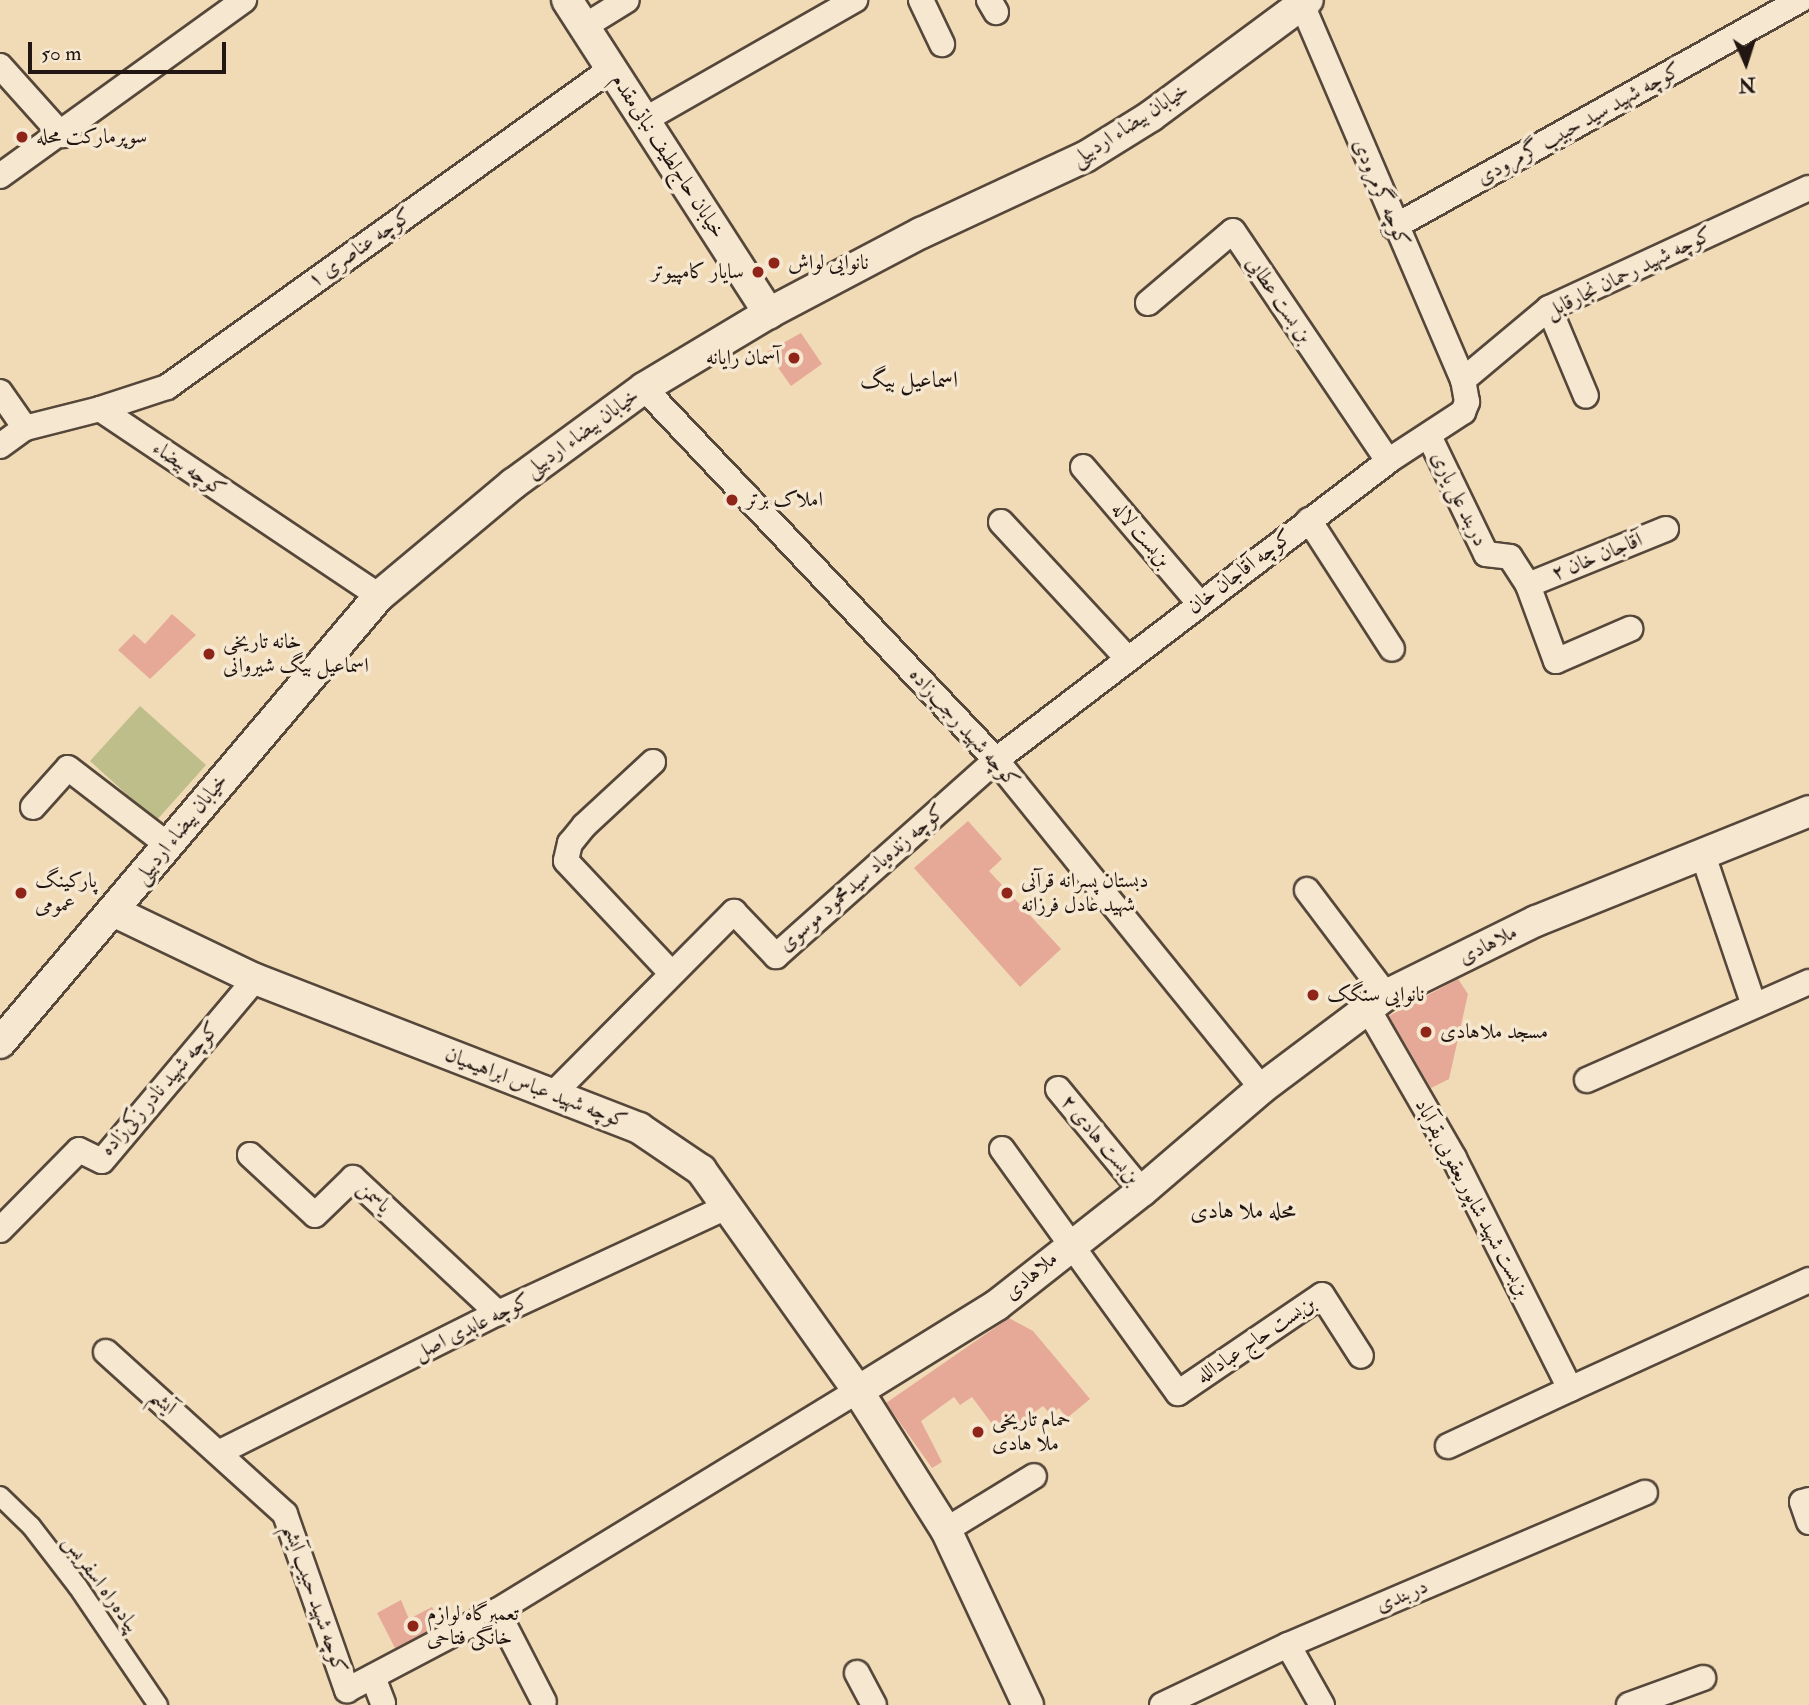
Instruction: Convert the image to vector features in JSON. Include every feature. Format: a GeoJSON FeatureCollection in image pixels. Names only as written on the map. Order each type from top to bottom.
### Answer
{"type":"FeatureCollection","features":[{"type":"Feature","properties":{"kind":"street"},"geometry":{"type":"LineString","coordinates":[[0,177],[62,135],[244,0]]}},
{"type":"Feature","properties":{"kind":"street","name":"خیابان حاج‌لطیف نباتی‌مقدم"},"geometry":{"type":"LineString","coordinates":[[567,0],[769,313]]}},
{"type":"Feature","properties":{"kind":"street"},"geometry":{"type":"LineString","coordinates":[[585,26],[626,0]]}},
{"type":"Feature","properties":{"kind":"street"},"geometry":{"type":"LineString","coordinates":[[646,119],[855,0]]}},
{"type":"Feature","properties":{"kind":"street"},"geometry":{"type":"LineString","coordinates":[[921,0],[942,44]]}},
{"type":"Feature","properties":{"kind":"street","name":"کوچه شهید سید حبیب گرمرودی"},"geometry":{"type":"LineString","coordinates":[[1394,227],[1801,0]]}},
{"type":"Feature","properties":{"kind":"street","name":"کوچه گرمرودی"},"geometry":{"type":"LineString","coordinates":[[1303,1],[1394,227],[1463,380]]}},
{"type":"Feature","properties":{"kind":"street","name":"خیابان بیضاء اردبیلی"},"geometry":{"type":"LineString","coordinates":[[0,1044],[379,596],[513,484],[644,388],[769,313],[921,233],[1085,157],[1151,116],[1303,1]]}},
{"type":"Feature","properties":{"kind":"street"},"geometry":{"type":"LineString","coordinates":[[0,66],[62,135]]}},
{"type":"Feature","properties":{"kind":"street","name":"کوچه عناصری ۱"},"geometry":{"type":"LineString","coordinates":[[100,409],[167,387],[611,69]]}},
{"type":"Feature","properties":{"kind":"street","name":"کوچه شهید رحمان نجارقابل"},"geometry":{"type":"LineString","coordinates":[[1463,380],[1549,308],[1809,188]]}},
{"type":"Feature","properties":{"kind":"street","name":"بن بست عطایی"},"geometry":{"type":"LineString","coordinates":[[1148,303],[1233,230],[1388,461]]}},
{"type":"Feature","properties":{"kind":"street"},"geometry":{"type":"LineString","coordinates":[[1549,308],[1586,396]]}},
{"type":"Feature","properties":{"kind":"street","name":"کوچه آقاجان خان"},"geometry":{"type":"LineString","coordinates":[[996,760],[1388,461],[1463,412],[1467,402],[1463,380]]}},
{"type":"Feature","properties":{"kind":"street","name":"کوچه شهید رجب‌زاده"},"geometry":{"type":"LineString","coordinates":[[644,388],[996,760],[1262,1088]]}},
{"type":"Feature","properties":{"kind":"street"},"geometry":{"type":"LineString","coordinates":[[0,392],[25,428]]}},
{"type":"Feature","properties":{"kind":"street"},"geometry":{"type":"LineString","coordinates":[[0,446],[25,428],[100,409]]}},
{"type":"Feature","properties":{"kind":"street","name":"کوچه بیضاء"},"geometry":{"type":"LineString","coordinates":[[100,409],[379,596]]}},
{"type":"Feature","properties":{"kind":"street","name":"دربند علی یاری"},"geometry":{"type":"LineString","coordinates":[[1429,436],[1486,554],[1510,557],[1528,585],[1556,661],[1630,629]]}},
{"type":"Feature","properties":{"kind":"street","name":"بن‌بست لاله"},"geometry":{"type":"LineString","coordinates":[[1083,467],[1199,603]]}},
{"type":"Feature","properties":{"kind":"street"},"geometry":{"type":"LineString","coordinates":[[1309,520],[1392,649]]}},
{"type":"Feature","properties":{"kind":"street"},"geometry":{"type":"LineString","coordinates":[[1001,522],[1128,659]]}},
{"type":"Feature","properties":{"kind":"street","name":"آقاجان خان ۲"},"geometry":{"type":"LineString","coordinates":[[1528,585],[1666,528]]}},
{"type":"Feature","properties":{"kind":"street","name":"کوچه زنده‌یاد سیدمحمود موسوی"},"geometry":{"type":"LineString","coordinates":[[553,1094],[734,912],[776,956],[996,760]]}},
{"type":"Feature","properties":{"kind":"street"},"geometry":{"type":"LineString","coordinates":[[653,762],[584,826],[570,843],[566,861],[671,973]]}},
{"type":"Feature","properties":{"kind":"street"},"geometry":{"type":"LineString","coordinates":[[33,807],[68,768],[168,845]]}},
{"type":"Feature","properties":{"kind":"street","name":"ملاهادی"},"geometry":{"type":"LineString","coordinates":[[348,1690],[497,1611],[997,1305],[1069,1245],[1142,1191],[1262,1088],[1377,1002],[1536,920],[1809,811]]}},
{"type":"Feature","properties":{"kind":"street"},"geometry":{"type":"LineString","coordinates":[[1703,855],[1754,1006]]}},
{"type":"Feature","properties":{"kind":"street","name":"بن‌بست شهید شاپور یعقوبی بقرآباد"},"geometry":{"type":"LineString","coordinates":[[1307,890],[1377,1002],[1570,1389]]}},
{"type":"Feature","properties":{"kind":"street","name":"کوچه شهید عباس ابراهیمیان"},"geometry":{"type":"LineString","coordinates":[[114,912],[255,979],[639,1128],[669,1146],[701,1170],[858,1391]]}},
{"type":"Feature","properties":{"kind":"street","name":"کوچه شهید نادر زکی‌زاده"},"geometry":{"type":"LineString","coordinates":[[0,1230],[79,1150],[102,1161],[255,979]]}},
{"type":"Feature","properties":{"kind":"street"},"geometry":{"type":"LineString","coordinates":[[1587,1080],[1809,982]]}},
{"type":"Feature","properties":{"kind":"street","name":"بن‌بست هادی ۲"},"geometry":{"type":"LineString","coordinates":[[1058,1089],[1142,1191]]}},
{"type":"Feature","properties":{"kind":"street"},"geometry":{"type":"LineString","coordinates":[[1002,1149],[1069,1245]]}},
{"type":"Feature","properties":{"kind":"street","name":"یاسمن"},"geometry":{"type":"LineString","coordinates":[[250,1155],[315,1215],[353,1178],[498,1313]]}},
{"type":"Feature","properties":{"kind":"street","name":"کوچه عابدی اصل"},"geometry":{"type":"LineString","coordinates":[[220,1452],[498,1313],[726,1207]]}},
{"type":"Feature","properties":{"kind":"street","name":"بن‌بست حاج عبادالله"},"geometry":{"type":"LineString","coordinates":[[1069,1245],[1178,1393],[1322,1294],[1361,1356]]}},
{"type":"Feature","properties":{"kind":"street"},"geometry":{"type":"LineString","coordinates":[[1448,1446],[1809,1280]]}},
{"type":"Feature","properties":{"kind":"street","name":"آیشم"},"geometry":{"type":"LineString","coordinates":[[106,1352],[220,1452]]}},
{"type":"Feature","properties":{"kind":"street"},"geometry":{"type":"LineString","coordinates":[[858,1391],[946,1530],[1028,1705]]}},
{"type":"Feature","properties":{"kind":"street","name":"کوچه شهید حبیب آیشم"},"geometry":{"type":"LineString","coordinates":[[220,1452],[285,1514],[348,1690]]}},
{"type":"Feature","properties":{"kind":"street"},"geometry":{"type":"LineString","coordinates":[[946,1530],[1034,1476]]}},
{"type":"Feature","properties":{"kind":"street","name":"دربندی"},"geometry":{"type":"LineString","coordinates":[[1162,1705],[1288,1645],[1645,1493]]}},
{"type":"Feature","properties":{"kind":"street","name":"پیاده‌راه اسفریس"},"geometry":{"type":"LineString","coordinates":[[0,1496],[31,1527],[78,1587],[158,1705]]}},
{"type":"Feature","properties":{"kind":"street"},"geometry":{"type":"LineString","coordinates":[[1809,1500],[1802,1502],[1809,1522]]}},
{"type":"Feature","properties":{"kind":"street"},"geometry":{"type":"LineString","coordinates":[[497,1611],[544,1702]]}},
{"type":"Feature","properties":{"kind":"street"},"geometry":{"type":"LineString","coordinates":[[1288,1645],[1322,1705]]}},
{"type":"Feature","properties":{"kind":"street"},"geometry":{"type":"LineString","coordinates":[[857,1672],[874,1705]]}},
{"type":"Feature","properties":{"kind":"street"},"geometry":{"type":"LineString","coordinates":[[373,1677],[383,1703]]}},
{"type":"Feature","properties":{"kind":"street"},"geometry":{"type":"LineString","coordinates":[[1631,1705],[1703,1678]]}},
{"type":"Feature","properties":{"kind":"green space"},"geometry":{"type":"Polygon","coordinates":[[[140,706],[206,765],[156,821],[90,761],[140,706]]]}},
{"type":"Feature","properties":{"kind":"building","name":"آسمان رایانه"},"geometry":{"type":"Polygon","coordinates":[[[801,333],[822,364],[791,386],[767,352],[801,333]]]}},
{"type":"Feature","properties":{"kind":"building"},"geometry":{"type":"Polygon","coordinates":[[[172,614],[196,635],[150,679],[118,650],[134,634],[145,644],[172,614]]]}},
{"type":"Feature","properties":{"kind":"building"},"geometry":{"type":"Polygon","coordinates":[[[968,821],[1002,859],[989,871],[1061,949],[1020,987],[914,868],[968,821]]]}},
{"type":"Feature","properties":{"kind":"building","name":"مسجد ملاهادی"},"geometry":{"type":"Polygon","coordinates":[[[1458,979],[1468,994],[1449,1079],[1431,1088],[1389,1016],[1458,979]]]}},
{"type":"Feature","properties":{"kind":"building"},"geometry":{"type":"Polygon","coordinates":[[[1009,1318],[1033,1331],[1090,1399],[1067,1418],[1059,1408],[1051,1415],[1043,1406],[1001,1436],[972,1397],[960,1405],[954,1397],[921,1421],[942,1462],[932,1468],[886,1403],[1009,1318]]]}},
{"type":"Feature","properties":{"kind":"building","name":"تعمیرگاه لوازم خانگی فتاحی"},"geometry":{"type":"Polygon","coordinates":[[[401,1600],[409,1619],[432,1607],[441,1624],[395,1648],[377,1613],[401,1600]]]}},
{"type":"Feature","properties":{"kind":"place","name":"سوپرمارکت محله"},"geometry":{"type":"Point","coordinates":[22,137]}},
{"type":"Feature","properties":{"kind":"place","name":"نانوایی لواش"},"geometry":{"type":"Point","coordinates":[774,263]}},
{"type":"Feature","properties":{"kind":"place","name":"سایار کامپیوتر"},"geometry":{"type":"Point","coordinates":[758,272]}},
{"type":"Feature","properties":{"kind":"place","name":"آسمان رایانه"},"geometry":{"type":"Point","coordinates":[794,358]}},
{"type":"Feature","properties":{"kind":"place","name":"املاک برتر"},"geometry":{"type":"Point","coordinates":[732,500]}},
{"type":"Feature","properties":{"kind":"place","name":"خانه تاریخی اسماعیل بیگ شیروانی"},"geometry":{"type":"Point","coordinates":[209,654]}},
{"type":"Feature","properties":{"kind":"place","name":"پارکینگ عمومی"},"geometry":{"type":"Point","coordinates":[21,893]}},
{"type":"Feature","properties":{"kind":"place","name":"دبستان پسرانه قرآنی شهید عادل فرزانه"},"geometry":{"type":"Point","coordinates":[1007,893]}},
{"type":"Feature","properties":{"kind":"place","name":"نانوایی سنگک"},"geometry":{"type":"Point","coordinates":[1313,995]}},
{"type":"Feature","properties":{"kind":"place","name":"مسجد ملاهادی"},"geometry":{"type":"Point","coordinates":[1426,1032]}},
{"type":"Feature","properties":{"kind":"place","name":"حمام تاریخی ملا هادی"},"geometry":{"type":"Point","coordinates":[978,1432]}},
{"type":"Feature","properties":{"kind":"place","name":"تعمیرگاه لوازم خانگی فتاحی"},"geometry":{"type":"Point","coordinates":[413,1626]}},
{"type":"Feature","properties":{"kind":"district","name":"اسماعیل بیگ"},"geometry":{"type":"Point","coordinates":[909,380]}},
{"type":"Feature","properties":{"kind":"district","name":"محله ملا هادی"},"geometry":{"type":"Point","coordinates":[1243,1211]}}]}
